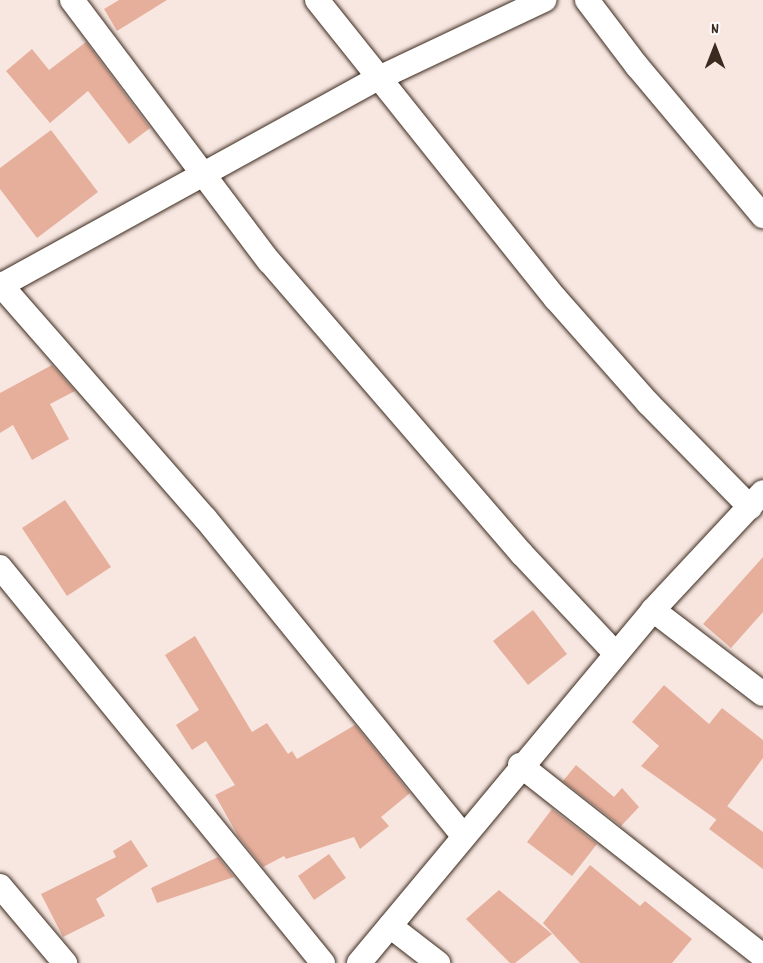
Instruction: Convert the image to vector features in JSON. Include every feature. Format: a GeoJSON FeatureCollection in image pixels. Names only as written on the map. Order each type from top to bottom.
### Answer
{"type":"FeatureCollection","features":[{"type":"Feature","properties":{"kind":"street"},"geometry":{"type":"LineString","coordinates":[[72,0],[269,261],[401,414],[616,654]]}},
{"type":"Feature","properties":{"kind":"street"},"geometry":{"type":"LineString","coordinates":[[317,0],[556,299],[648,403],[757,500],[653,610],[520,765],[359,963]]}},
{"type":"Feature","properties":{"kind":"street"},"geometry":{"type":"LineString","coordinates":[[463,836],[212,527],[0,285],[379,78],[544,0]]}},
{"type":"Feature","properties":{"kind":"street"},"geometry":{"type":"LineString","coordinates":[[587,0],[637,66],[763,216]]}},
{"type":"Feature","properties":{"kind":"street"},"geometry":{"type":"LineString","coordinates":[[0,567],[323,963]]}},
{"type":"Feature","properties":{"kind":"street"},"geometry":{"type":"LineString","coordinates":[[653,610],[763,694]]}},
{"type":"Feature","properties":{"kind":"street"},"geometry":{"type":"LineString","coordinates":[[520,765],[763,956]]}},
{"type":"Feature","properties":{"kind":"street"},"geometry":{"type":"LineString","coordinates":[[0,886],[65,963]]}},
{"type":"Feature","properties":{"kind":"street"},"geometry":{"type":"LineString","coordinates":[[390,926],[438,963]]}},
{"type":"Feature","properties":{"kind":"building"},"geometry":{"type":"Polygon","coordinates":[[[119,0],[167,0],[117,31],[104,9],[119,0]]]}},
{"type":"Feature","properties":{"kind":"building"},"geometry":{"type":"Polygon","coordinates":[[[86,42],[150,128],[129,144],[88,91],[50,123],[6,71],[32,49],[49,70],[86,42]]]}},
{"type":"Feature","properties":{"kind":"building"},"geometry":{"type":"Polygon","coordinates":[[[51,130],[98,192],[37,238],[0,189],[0,168],[51,130]]]}},
{"type":"Feature","properties":{"kind":"building"},"geometry":{"type":"Polygon","coordinates":[[[52,365],[75,391],[50,404],[69,439],[32,460],[13,425],[0,433],[0,393],[52,365]]]}},
{"type":"Feature","properties":{"kind":"building"},"geometry":{"type":"Polygon","coordinates":[[[65,500],[111,567],[67,596],[22,528],[65,500]]]}},
{"type":"Feature","properties":{"kind":"building"},"geometry":{"type":"Polygon","coordinates":[[[763,557],[763,612],[731,648],[703,624],[763,557]]]}},
{"type":"Feature","properties":{"kind":"building"},"geometry":{"type":"Polygon","coordinates":[[[533,610],[567,654],[528,685],[493,641],[533,610]]]}},
{"type":"Feature","properties":{"kind":"building"},"geometry":{"type":"Polygon","coordinates":[[[195,636],[252,732],[267,723],[288,754],[292,751],[297,759],[355,725],[410,793],[381,817],[389,826],[360,849],[354,837],[286,859],[284,856],[263,867],[238,836],[215,795],[235,785],[206,741],[192,750],[176,725],[199,710],[165,655],[195,636]]]}},
{"type":"Feature","properties":{"kind":"building"},"geometry":{"type":"Polygon","coordinates":[[[664,685],[709,724],[722,708],[763,740],[763,758],[717,820],[641,766],[659,746],[632,722],[664,685]]]}},
{"type":"Feature","properties":{"kind":"building"},"geometry":{"type":"Polygon","coordinates":[[[576,765],[614,797],[622,788],[639,807],[621,826],[563,781],[576,765]]]}},
{"type":"Feature","properties":{"kind":"building"},"geometry":{"type":"Polygon","coordinates":[[[727,806],[763,832],[763,869],[709,829],[727,806]]]}},
{"type":"Feature","properties":{"kind":"building"},"geometry":{"type":"Polygon","coordinates":[[[552,809],[597,844],[572,876],[527,842],[552,809]]]}},
{"type":"Feature","properties":{"kind":"building"},"geometry":{"type":"Polygon","coordinates":[[[131,840],[148,866],[96,899],[105,916],[63,937],[41,894],[116,857],[113,851],[131,840]]]}},
{"type":"Feature","properties":{"kind":"building"},"geometry":{"type":"Polygon","coordinates":[[[329,854],[346,878],[314,900],[298,876],[329,854]]]}},
{"type":"Feature","properties":{"kind":"building"},"geometry":{"type":"Polygon","coordinates":[[[218,857],[234,877],[157,903],[151,888],[218,857]]]}},
{"type":"Feature","properties":{"kind":"building"},"geometry":{"type":"Polygon","coordinates":[[[590,865],[640,906],[645,901],[692,939],[672,963],[580,963],[543,923],[590,865]]]}},
{"type":"Feature","properties":{"kind":"building"},"geometry":{"type":"Polygon","coordinates":[[[499,890],[552,934],[515,963],[510,963],[466,919],[499,890]]]}}]}
